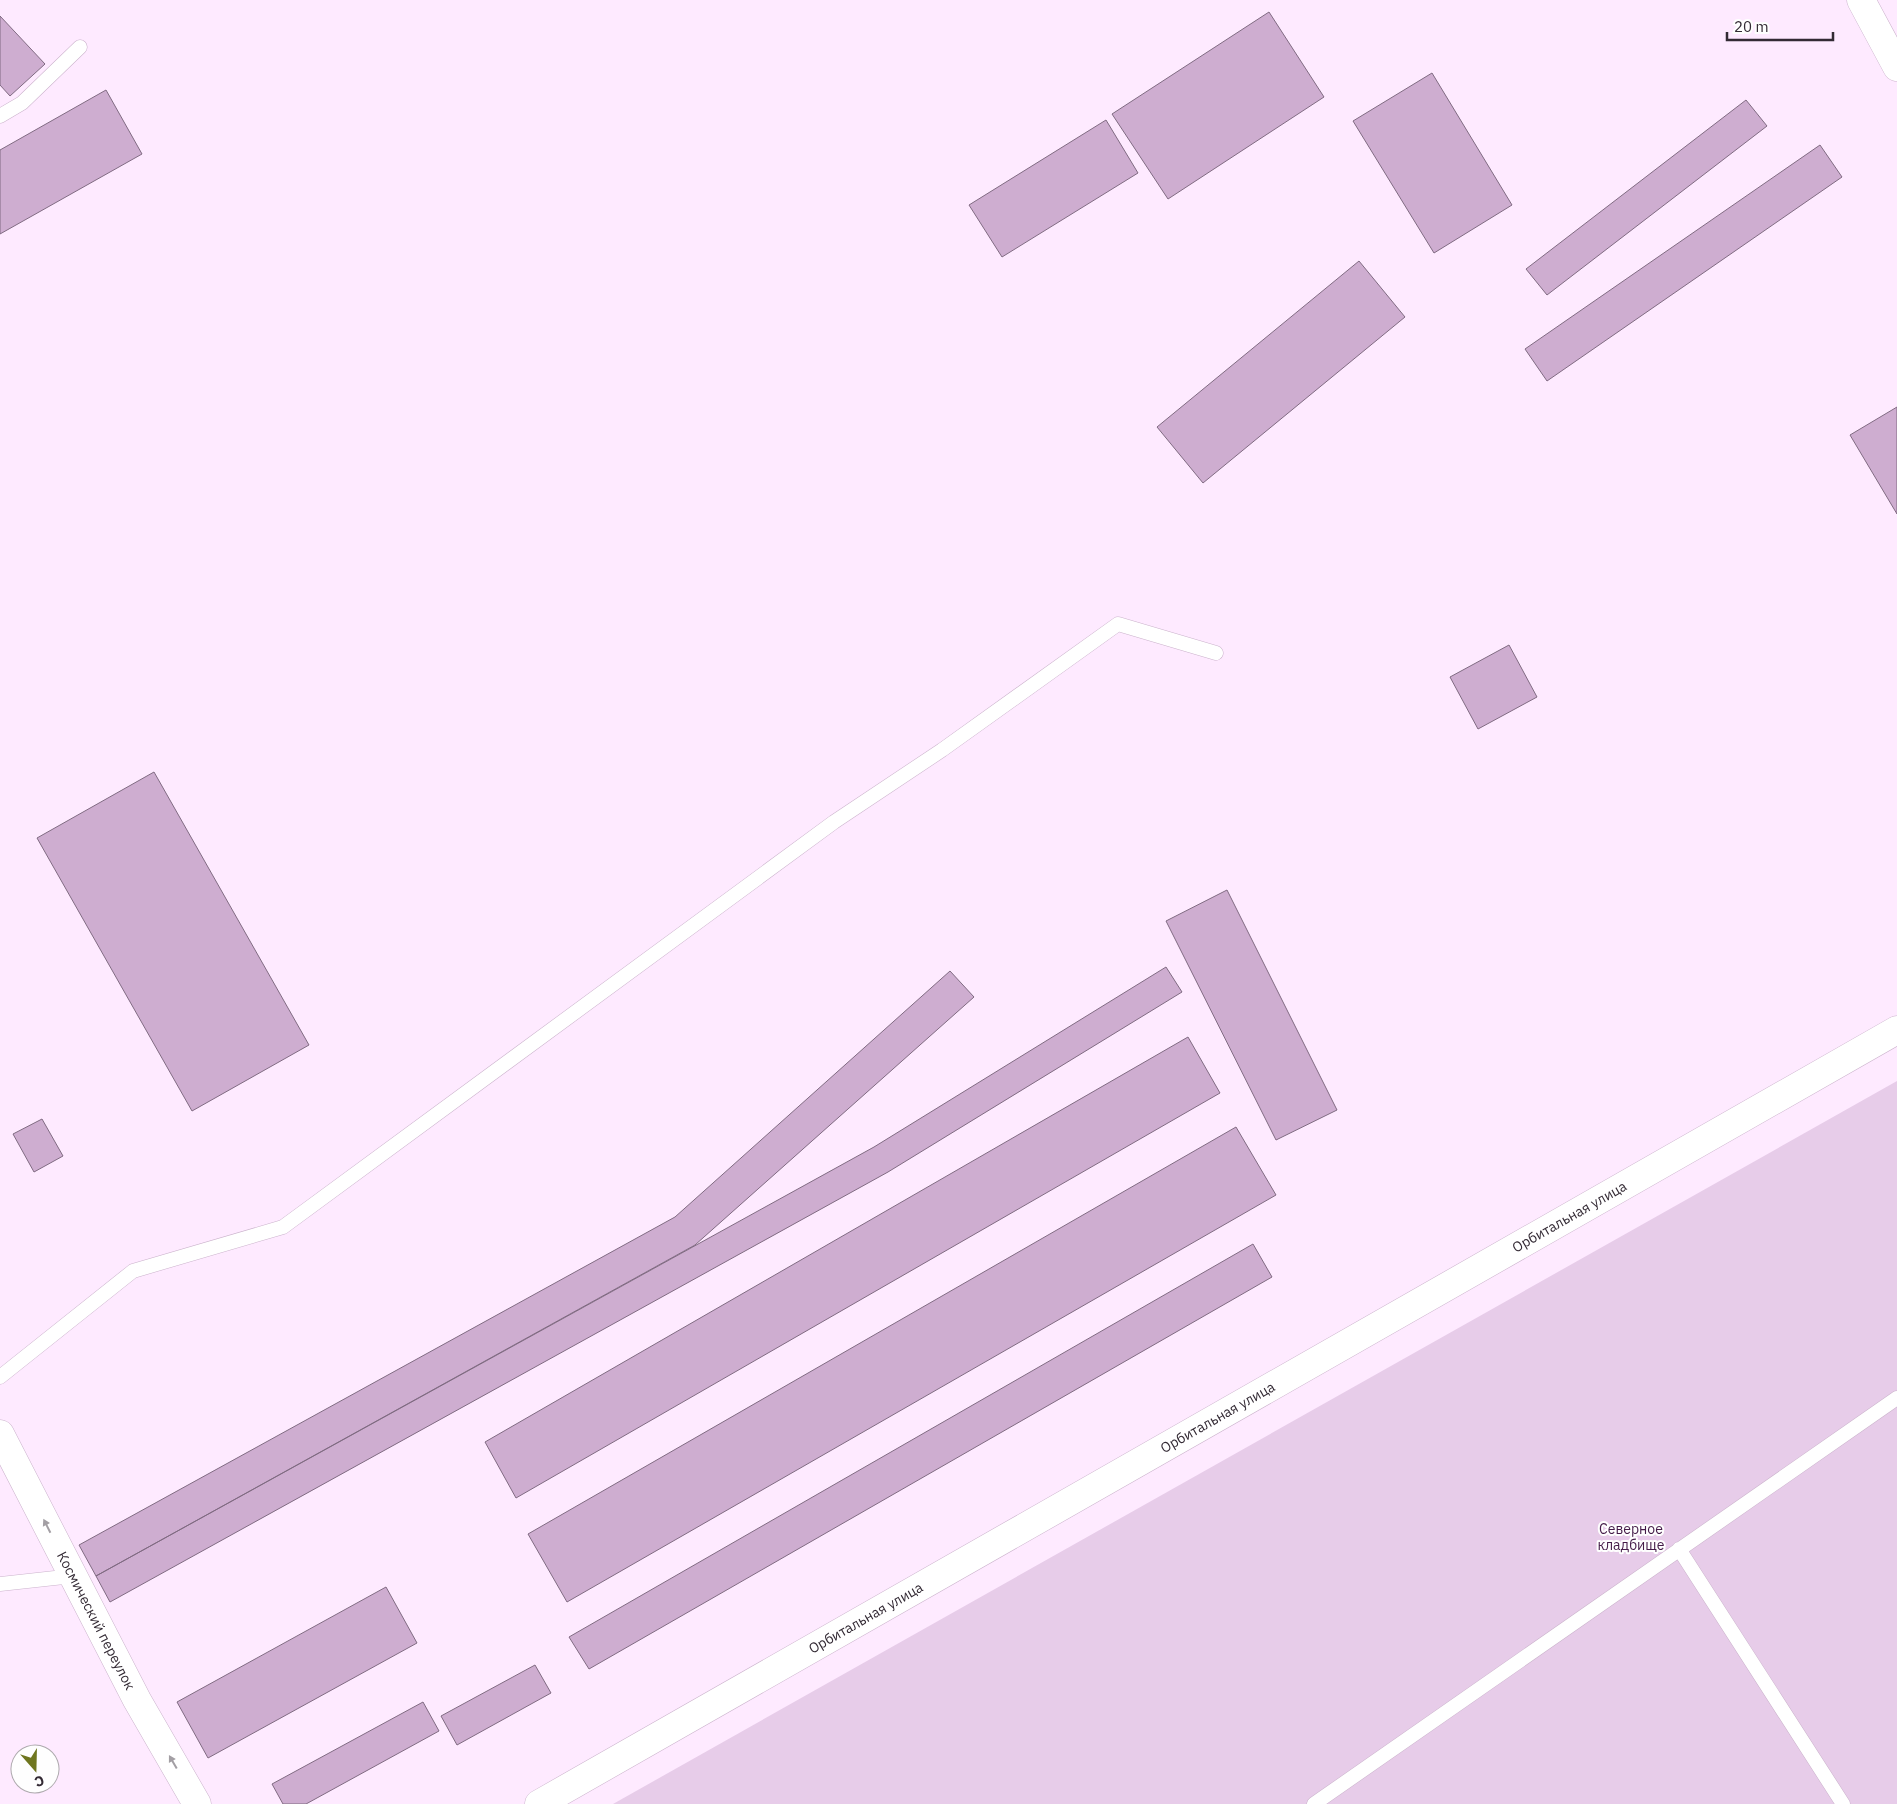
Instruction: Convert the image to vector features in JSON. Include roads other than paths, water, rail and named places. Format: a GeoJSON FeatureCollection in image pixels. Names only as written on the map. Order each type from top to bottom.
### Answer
{"type":"FeatureCollection","features":[{"type":"Feature","properties":{"kind":"street"},"geometry":{"type":"LineString","coordinates":[[1861,0],[1897,67]]}},
{"type":"Feature","properties":{"kind":"street","name":"Орбитальная улица"},"geometry":{"type":"LineString","coordinates":[[539,1804],[1897,1030]]}},
{"type":"Feature","properties":{"kind":"street","name":"Космический переулок"},"geometry":{"type":"LineString","coordinates":[[0,1434],[137,1700],[197,1804]]}},
{"type":"Feature","properties":{"kind":"lane"},"geometry":{"type":"LineString","coordinates":[[0,116],[22,103],[80,47]]}},
{"type":"Feature","properties":{"kind":"lane"},"geometry":{"type":"LineString","coordinates":[[0,1376],[133,1271],[283,1227],[834,822],[942,750],[1118,624],[1216,653]]}},
{"type":"Feature","properties":{"kind":"lane"},"geometry":{"type":"LineString","coordinates":[[1314,1804],[1897,1398]]}},
{"type":"Feature","properties":{"kind":"lane"},"geometry":{"type":"LineString","coordinates":[[1679,1549],[1843,1804]]}},
{"type":"Feature","properties":{"kind":"lane"},"geometry":{"type":"LineString","coordinates":[[0,1584],[73,1576]]}},
{"type":"Feature","properties":{"kind":"park label","name":"Северное кладбище"},"geometry":{"type":"Point","coordinates":[1631,1538]}}]}
